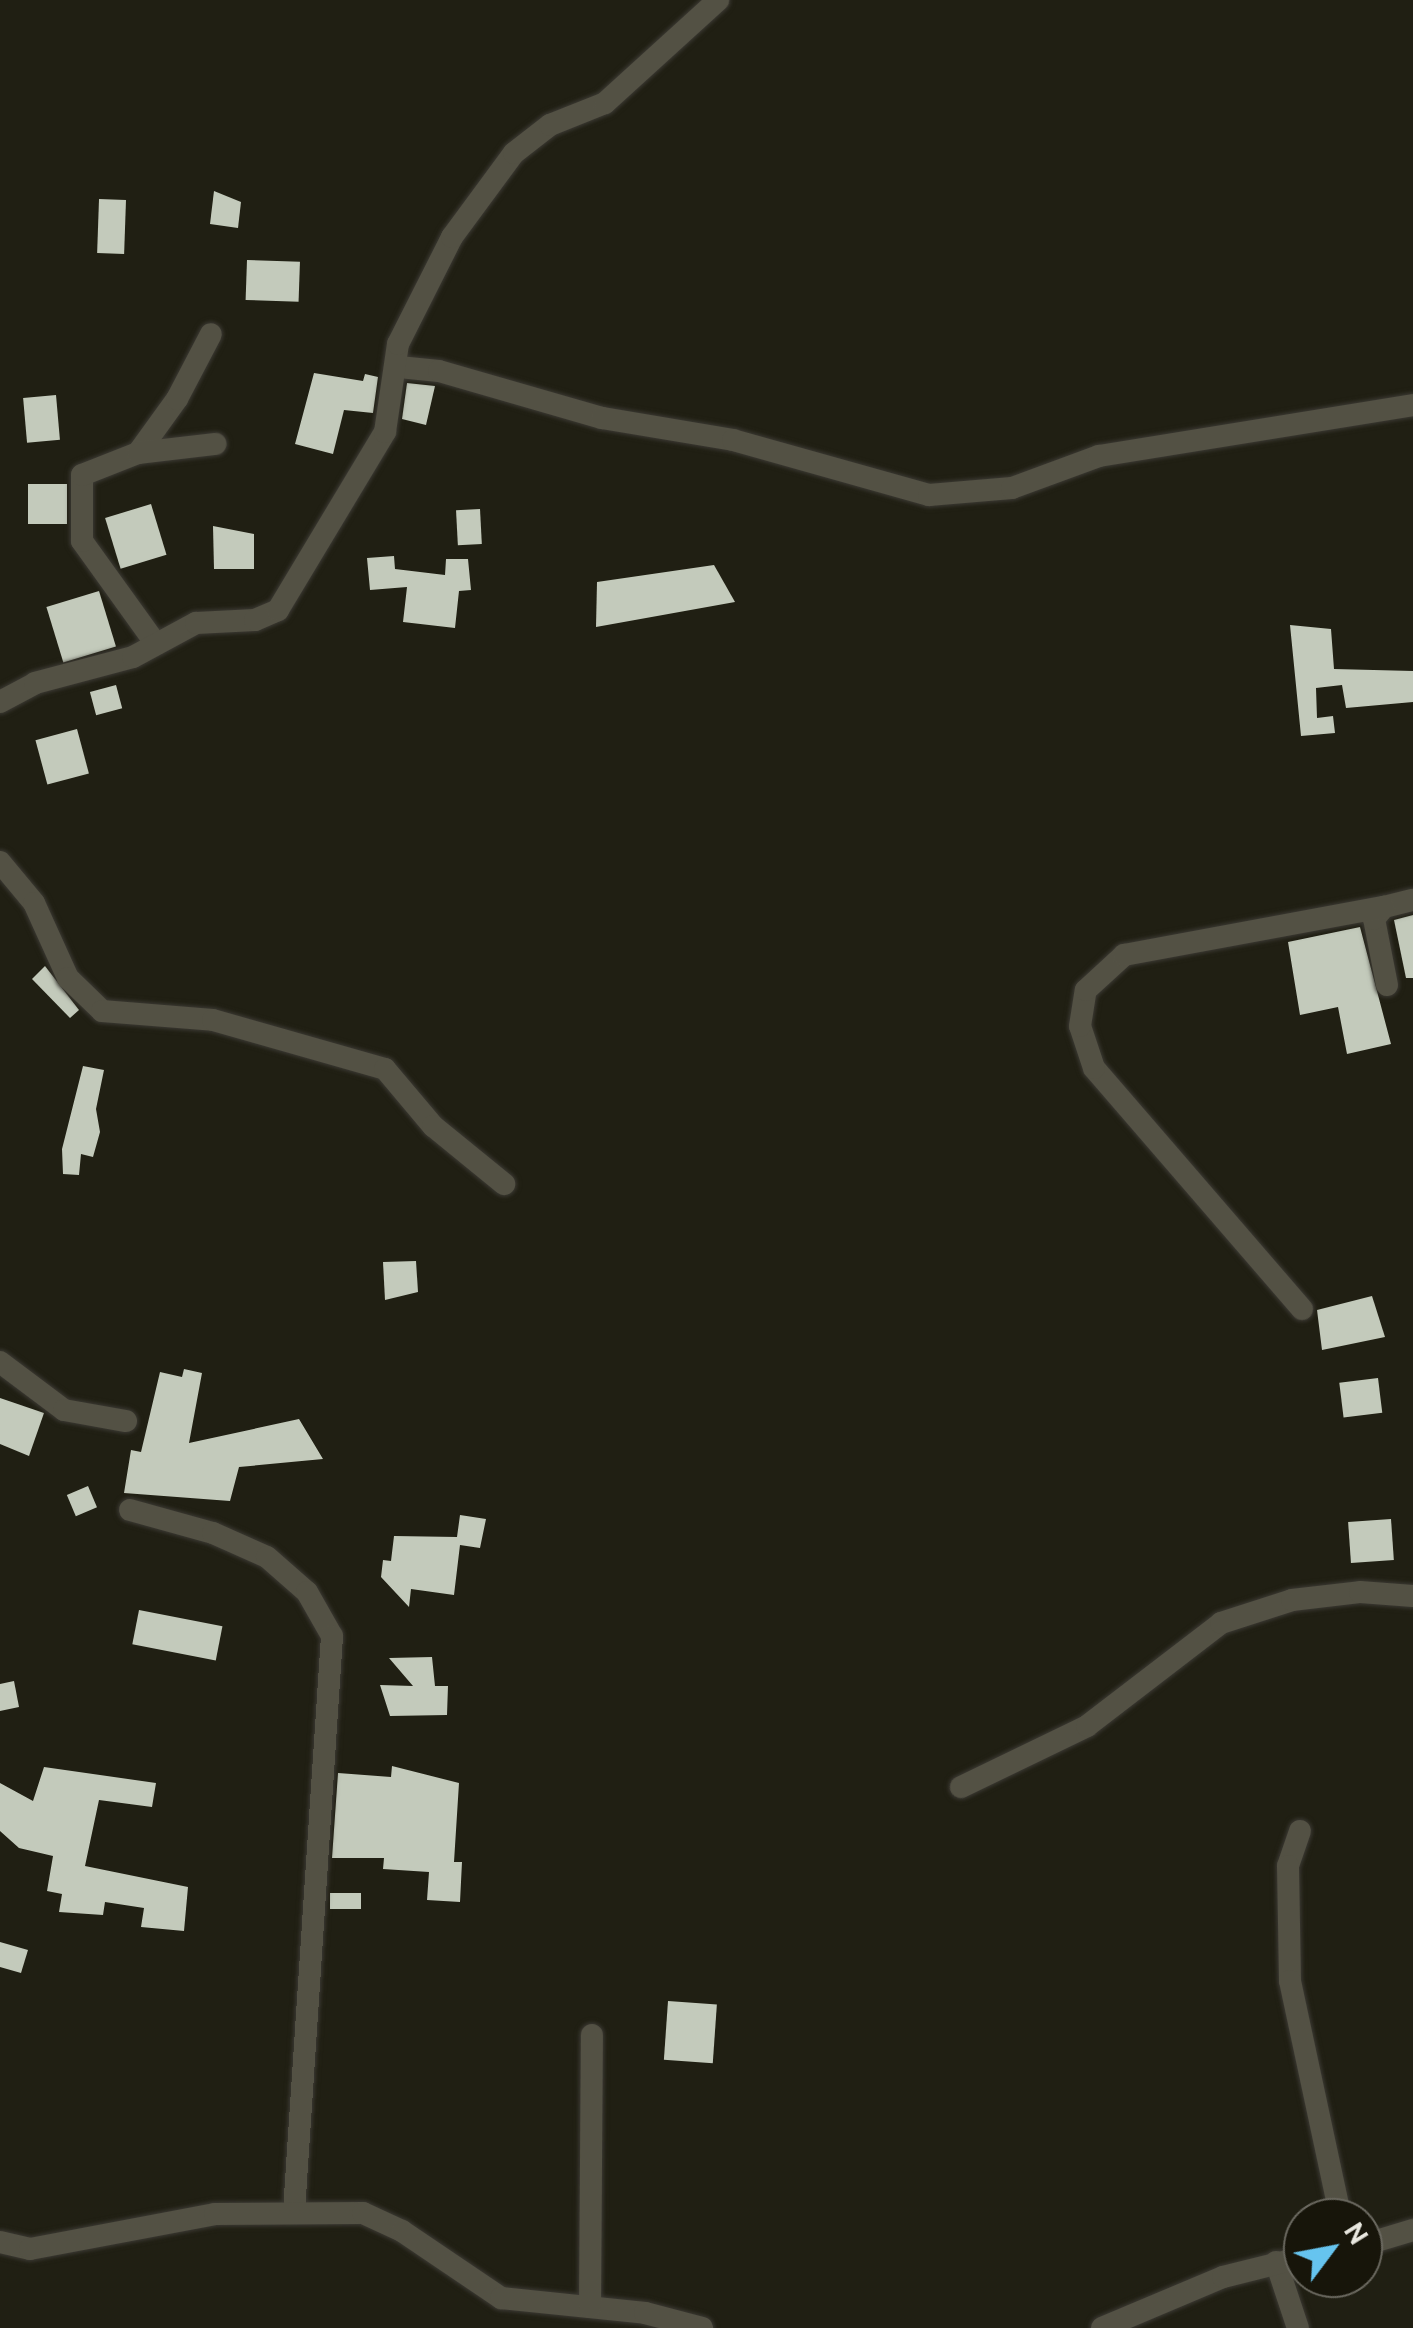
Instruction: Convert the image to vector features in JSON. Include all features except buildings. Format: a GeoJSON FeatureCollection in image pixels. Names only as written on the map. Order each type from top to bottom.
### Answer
{"type":"FeatureCollection","features":[{"type":"Feature","properties":{"kind":"street"},"geometry":{"type":"LineString","coordinates":[[0,702],[35,682],[134,657],[196,623],[255,620],[278,610],[377,449],[400,368],[398,344],[430,277],[514,153],[550,125],[606,103],[718,0]]}},
{"type":"Feature","properties":{"kind":"street"},"geometry":{"type":"LineString","coordinates":[[138,453],[178,398],[211,334]]}},
{"type":"Feature","properties":{"kind":"street"},"geometry":{"type":"LineString","coordinates":[[400,368],[439,371],[602,418],[733,440],[929,496],[1012,488],[1099,456],[1413,405]]}},
{"type":"Feature","properties":{"kind":"street"},"geometry":{"type":"LineString","coordinates":[[156,644],[82,540],[82,475],[138,453],[214,444]]}},
{"type":"Feature","properties":{"kind":"street"},"geometry":{"type":"LineString","coordinates":[[0,862],[34,903],[68,978],[102,1011],[213,1020],[384,1069],[433,1126],[504,1184]]}},
{"type":"Feature","properties":{"kind":"street"},"geometry":{"type":"LineString","coordinates":[[1302,1308],[1094,1068],[1080,1026],[1086,990],[1124,955],[1413,900]]}},
{"type":"Feature","properties":{"kind":"street"},"geometry":{"type":"LineString","coordinates":[[1384,907],[1374,919],[1387,985]]}},
{"type":"Feature","properties":{"kind":"street"},"geometry":{"type":"LineString","coordinates":[[0,1362],[64,1410],[126,1421]]}},
{"type":"Feature","properties":{"kind":"street"},"geometry":{"type":"LineString","coordinates":[[130,1510],[214,1533],[267,1557],[307,1592],[332,1636],[294,2211]]}},
{"type":"Feature","properties":{"kind":"street"},"geometry":{"type":"LineString","coordinates":[[961,1787],[1087,1726],[1222,1623],[1292,1600],[1360,1592],[1413,1596]]}},
{"type":"Feature","properties":{"kind":"street"},"geometry":{"type":"LineString","coordinates":[[1300,1831],[1288,1866],[1290,1982],[1338,2198]]}},
{"type":"Feature","properties":{"kind":"street"},"geometry":{"type":"LineString","coordinates":[[590,2307],[592,2034]]}},
{"type":"Feature","properties":{"kind":"street"},"geometry":{"type":"LineString","coordinates":[[0,2242],[30,2249],[216,2214],[364,2213],[392,2225],[500,2298],[590,2307],[702,2328]]}},
{"type":"Feature","properties":{"kind":"street"},"geometry":{"type":"LineString","coordinates":[[1383,2239],[1413,2230]]}},
{"type":"Feature","properties":{"kind":"street"},"geometry":{"type":"LineString","coordinates":[[1102,2328],[1223,2276],[1283,2261]]}},
{"type":"Feature","properties":{"kind":"street"},"geometry":{"type":"LineString","coordinates":[[1276,2262],[1298,2328]]}}]}
